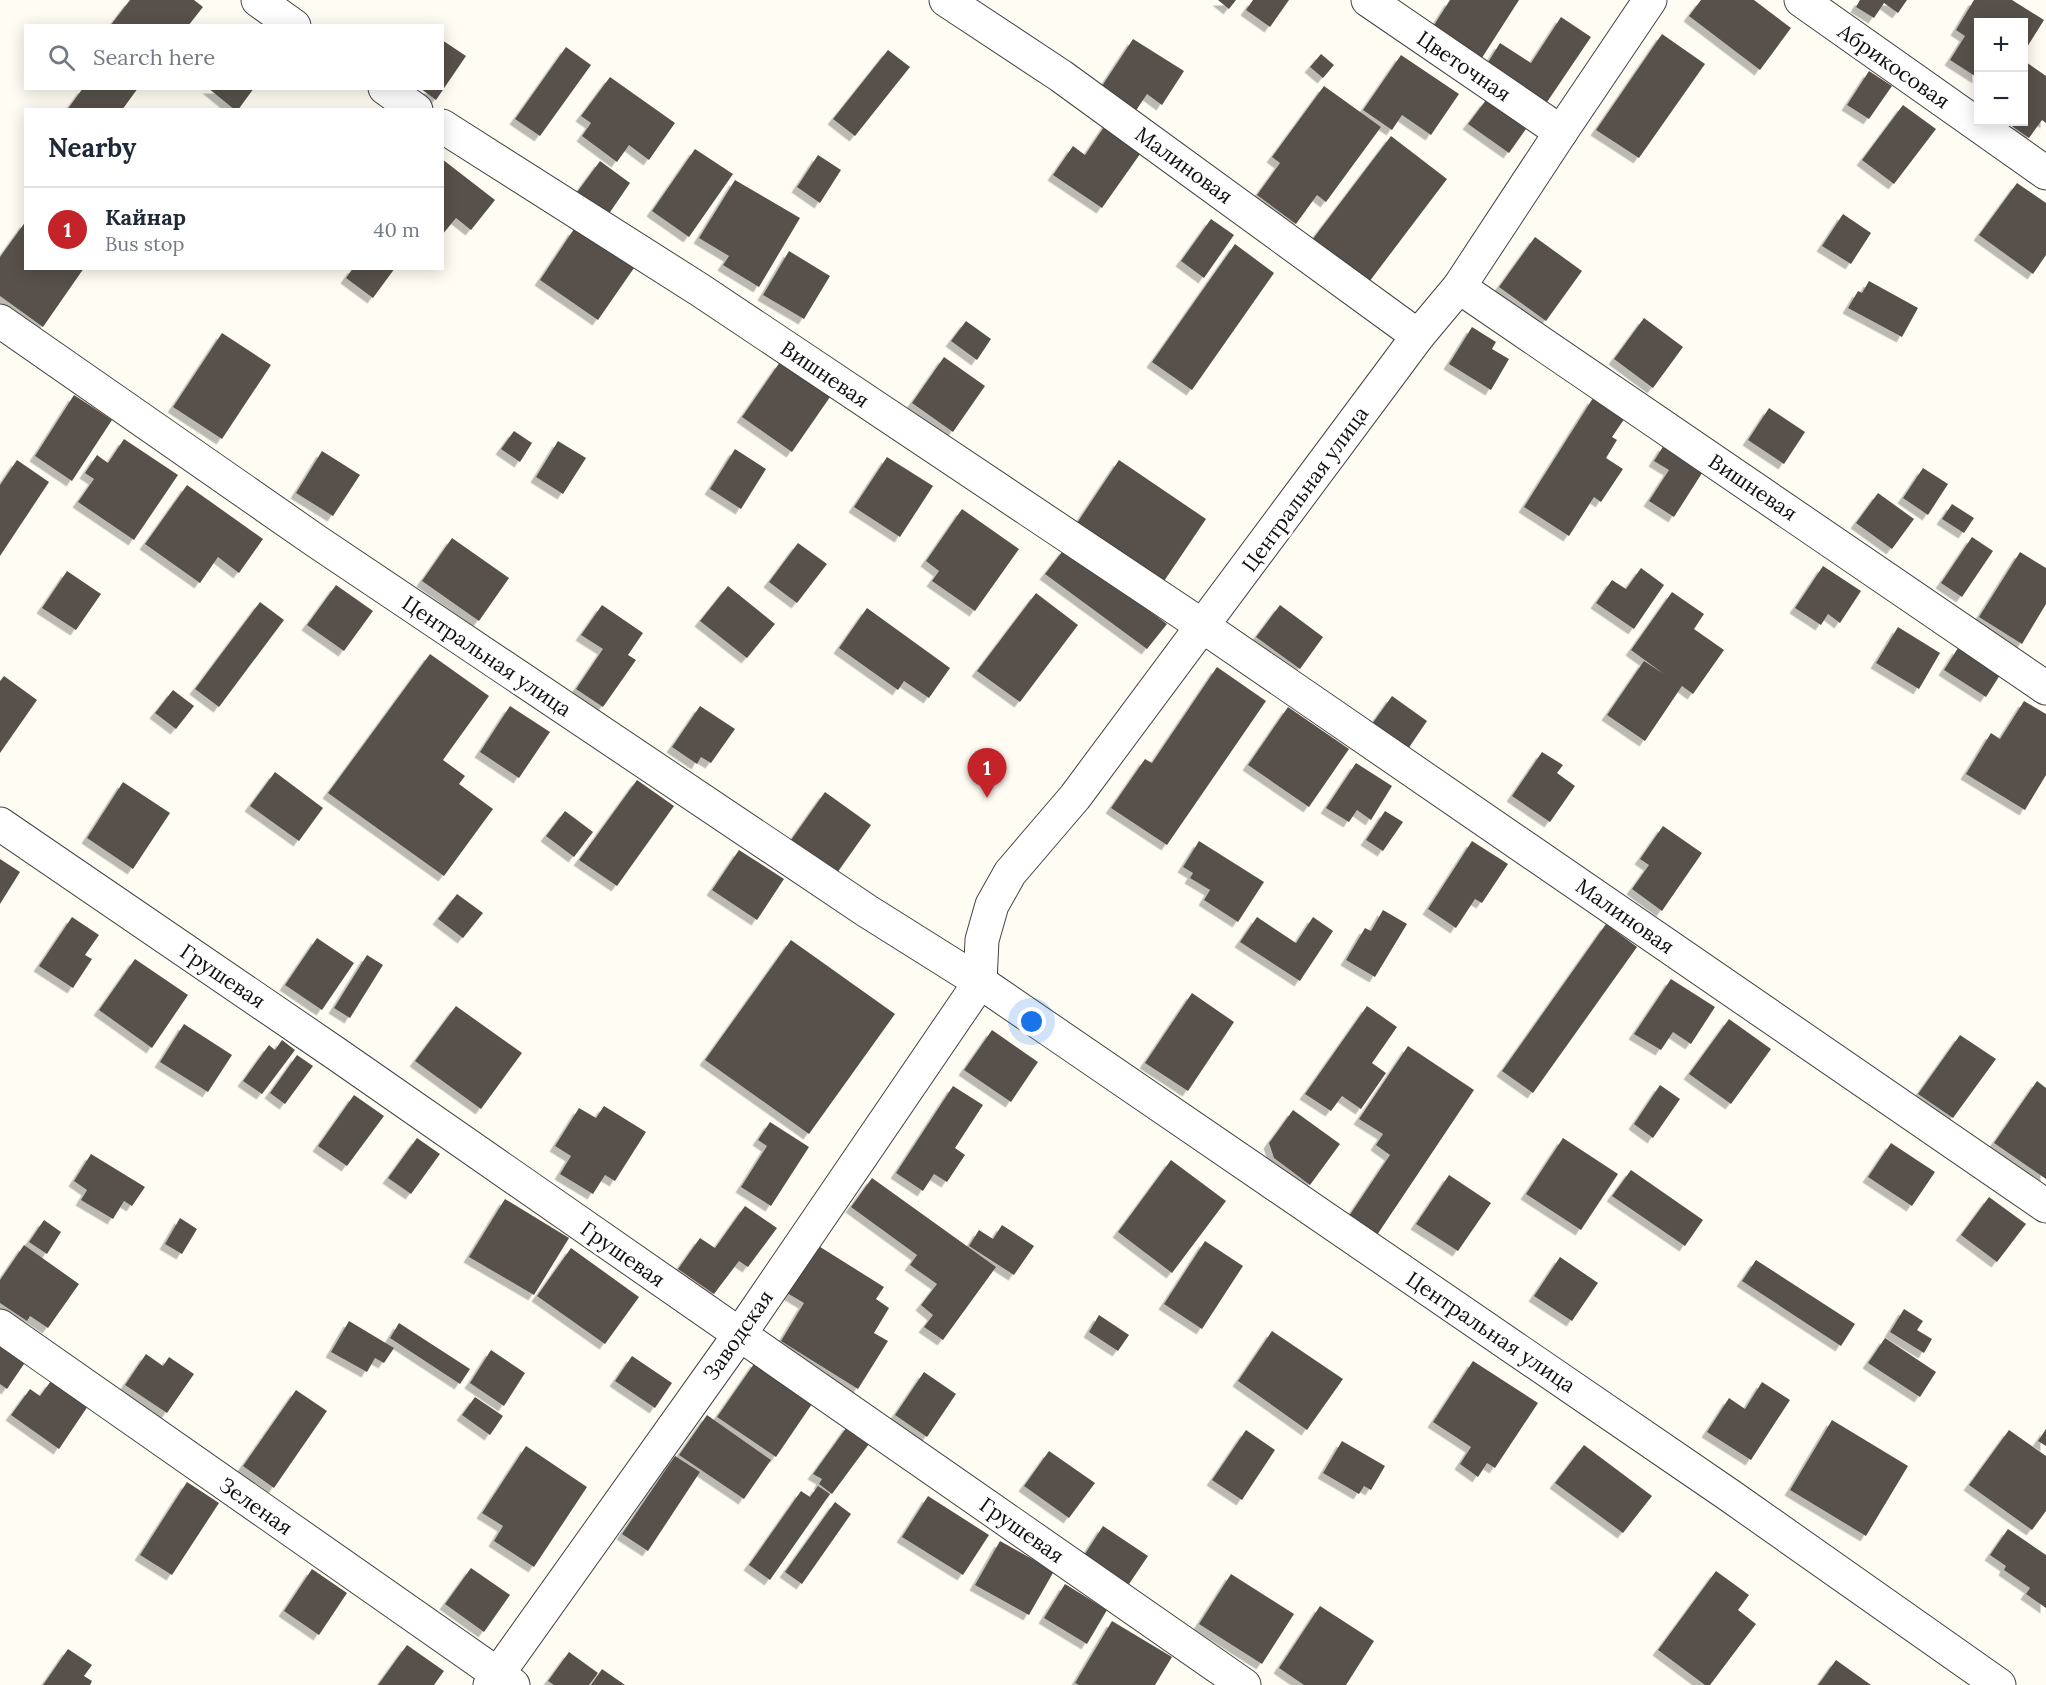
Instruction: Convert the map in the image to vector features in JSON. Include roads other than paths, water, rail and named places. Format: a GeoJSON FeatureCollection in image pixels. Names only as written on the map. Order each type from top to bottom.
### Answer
{"type":"FeatureCollection","features":[{"type":"Feature","properties":{"kind":"street"},"geometry":{"type":"LineString","coordinates":[[258,0],[291,24]]}},
{"type":"Feature","properties":{"kind":"street","name":"Малиновая"},"geometry":{"type":"LineString","coordinates":[[946,0],[1061,76],[1418,336]]}},
{"type":"Feature","properties":{"kind":"street","name":"Цветочная"},"geometry":{"type":"LineString","coordinates":[[1368,0],[1561,132]]}},
{"type":"Feature","properties":{"kind":"street","name":"Центральная улица"},"geometry":{"type":"LineString","coordinates":[[980,982],[982,939],[992,905],[1010,873],[1075,797],[1204,627],[1418,336],[1459,287],[1650,0]]}},
{"type":"Feature","properties":{"kind":"street","name":"Абрикосовая"},"geometry":{"type":"LineString","coordinates":[[1801,0],[2046,173]]}},
{"type":"Feature","properties":{"kind":"street"},"geometry":{"type":"LineString","coordinates":[[388,90],[413,108]]}},
{"type":"Feature","properties":{"kind":"street","name":"Вишневая"},"geometry":{"type":"LineString","coordinates":[[444,127],[700,290],[1204,627]]}},
{"type":"Feature","properties":{"kind":"street","name":"Вишневая"},"geometry":{"type":"LineString","coordinates":[[1459,287],[2046,688]]}},
{"type":"Feature","properties":{"kind":"street","name":"Центральная улица"},"geometry":{"type":"LineString","coordinates":[[0,321],[365,574],[857,904],[980,982],[1719,1488],[1999,1685]]}},
{"type":"Feature","properties":{"kind":"street","name":"Малиновая"},"geometry":{"type":"LineString","coordinates":[[1204,627],[2046,1206]]}},
{"type":"Feature","properties":{"kind":"street","name":"Грушевая"},"geometry":{"type":"LineString","coordinates":[[0,824],[348,1062],[1244,1685]]}},
{"type":"Feature","properties":{"kind":"street","name":"Заводская"},"geometry":{"type":"LineString","coordinates":[[500,1681],[980,982]]}},
{"type":"Feature","properties":{"kind":"street","name":"Зеленая"},"geometry":{"type":"LineString","coordinates":[[0,1326],[500,1681]]}},
{"type":"Feature","properties":{"kind":"place","name":"Кайнар"},"geometry":{"type":"Point","coordinates":[987,798]}}]}
